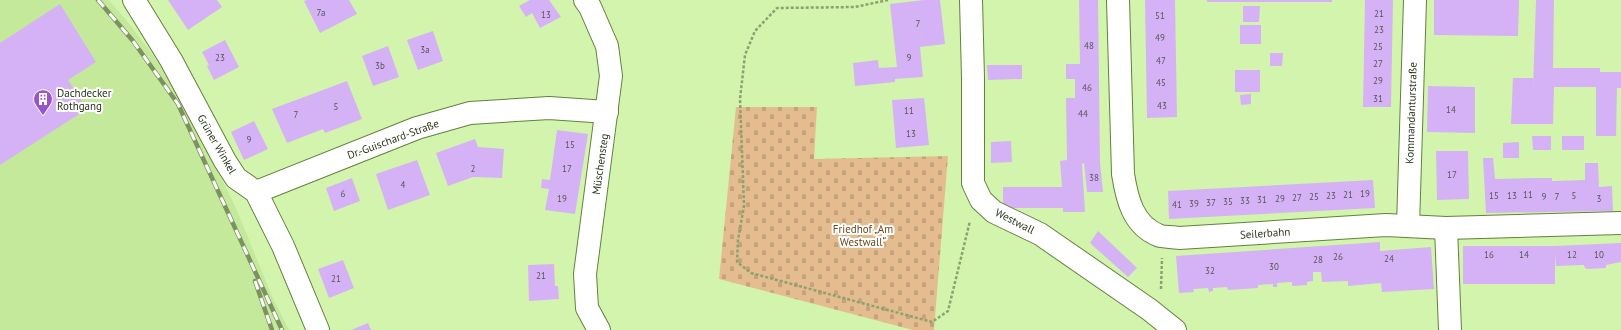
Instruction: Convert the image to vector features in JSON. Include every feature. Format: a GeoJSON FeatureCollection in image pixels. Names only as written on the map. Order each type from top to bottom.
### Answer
{"type":"FeatureCollection","features":[{"type":"Feature","properties":{"kind":"street","name":"Grüner Winkel"},"geometry":{"type":"LineString","coordinates":[[134,0],[171,60],[224,161],[236,178],[256,192],[283,246],[318,330]]}},
{"type":"Feature","properties":{"kind":"street","name":"Müschensteg"},"geometry":{"type":"LineString","coordinates":[[585,0],[590,7],[607,46],[611,76],[585,274],[587,308],[599,330]]}},
{"type":"Feature","properties":{"kind":"street","name":"Westwall"},"geometry":{"type":"LineString","coordinates":[[971,0],[973,183],[981,200],[994,212],[1040,234],[1150,310],[1175,330]]}},
{"type":"Feature","properties":{"kind":"street","name":"Seilerbahn"},"geometry":{"type":"LineString","coordinates":[[1118,0],[1123,174],[1127,198],[1136,219],[1148,230],[1165,236],[1179,238],[1386,225],[1446,228],[1621,223]]}},
{"type":"Feature","properties":{"kind":"street","name":"Kommandanturstraße"},"geometry":{"type":"LineString","coordinates":[[1408,226],[1415,0]]}},
{"type":"Feature","properties":{"kind":"street","name":"Dr.-Guischard-Straße"},"geometry":{"type":"LineString","coordinates":[[256,192],[416,128],[470,113],[549,108],[607,112]]}},
{"type":"Feature","properties":{"kind":"street"},"geometry":{"type":"LineString","coordinates":[[1446,228],[1450,330]]}},
{"type":"Feature","properties":{"kind":"path"},"geometry":{"type":"LineString","coordinates":[[888,0],[856,7],[808,6],[778,8],[756,31],[745,55],[740,99],[744,206],[738,240],[737,262],[751,272],[932,322],[948,311],[971,220],[977,223]]}},
{"type":"Feature","properties":{"kind":"path"},"geometry":{"type":"LineString","coordinates":[[1150,310],[1160,295],[1161,267],[1165,236]]}},
{"type":"Feature","properties":{"kind":"shaded area"},"geometry":{"type":"Polygon","coordinates":[[[0,0],[109,0],[165,71],[191,117],[236,208],[272,296],[289,330],[0,330],[0,0]]]}},
{"type":"Feature","properties":{"kind":"green space","name":"Friedhof „Am Westwall“"},"geometry":{"type":"Polygon","coordinates":[[[736,107],[817,107],[814,159],[948,156],[934,330],[913,330],[719,279],[736,107]]]}},
{"type":"Feature","properties":{"kind":"building"},"geometry":{"type":"Polygon","coordinates":[[[168,0],[217,0],[222,7],[188,30],[168,0]]]}},
{"type":"Feature","properties":{"kind":"building"},"geometry":{"type":"Polygon","coordinates":[[[349,0],[357,14],[320,33],[304,1],[349,0]]]}},
{"type":"Feature","properties":{"kind":"building"},"geometry":{"type":"Polygon","coordinates":[[[530,0],[549,0],[561,17],[540,28],[532,13],[526,17],[519,6],[530,0]]]}},
{"type":"Feature","properties":{"kind":"building"},"geometry":{"type":"Polygon","coordinates":[[[924,0],[940,0],[945,44],[920,47],[923,77],[895,79],[895,82],[855,86],[853,63],[878,60],[879,68],[897,67],[890,4],[924,0]]]}},
{"type":"Feature","properties":{"kind":"building"},"geometry":{"type":"Polygon","coordinates":[[[1079,0],[1098,0],[1100,162],[1103,192],[1087,192],[1084,163],[1082,164],[1085,212],[1063,212],[1063,208],[1003,208],[1003,187],[1062,187],[1060,161],[1067,160],[1066,98],[1075,98],[1075,79],[1066,79],[1066,64],[1080,64],[1079,0]]]}},
{"type":"Feature","properties":{"kind":"building"},"geometry":{"type":"Polygon","coordinates":[[[1145,0],[1175,0],[1177,117],[1147,118],[1145,0]]]}},
{"type":"Feature","properties":{"kind":"building"},"geometry":{"type":"Polygon","coordinates":[[[1207,0],[1332,0],[1332,2],[1207,2],[1207,0]]]}},
{"type":"Feature","properties":{"kind":"building"},"geometry":{"type":"Polygon","coordinates":[[[1365,0],[1393,0],[1391,107],[1363,107],[1365,0]]]}},
{"type":"Feature","properties":{"kind":"building"},"geometry":{"type":"Polygon","coordinates":[[[1434,0],[1519,0],[1518,36],[1434,35],[1434,0]]]}},
{"type":"Feature","properties":{"kind":"building"},"geometry":{"type":"Polygon","coordinates":[[[1536,0],[1554,0],[1553,68],[1600,68],[1600,72],[1621,72],[1621,88],[1617,88],[1616,136],[1596,136],[1596,87],[1554,87],[1553,124],[1511,124],[1513,78],[1533,78],[1533,87],[1536,0]]]}},
{"type":"Feature","properties":{"kind":"building"},"geometry":{"type":"Polygon","coordinates":[[[60,4],[96,62],[68,80],[87,109],[0,165],[0,43],[60,4]]]}},
{"type":"Feature","properties":{"kind":"building"},"geometry":{"type":"Polygon","coordinates":[[[1243,6],[1260,6],[1259,22],[1243,22],[1243,6]]]}},
{"type":"Feature","properties":{"kind":"building"},"geometry":{"type":"Polygon","coordinates":[[[1240,25],[1261,25],[1261,44],[1240,44],[1240,25]]]}},
{"type":"Feature","properties":{"kind":"building"},"geometry":{"type":"Polygon","coordinates":[[[433,31],[443,61],[418,70],[407,40],[433,31]]]}},
{"type":"Feature","properties":{"kind":"building"},"geometry":{"type":"Polygon","coordinates":[[[225,40],[239,67],[214,80],[207,66],[209,65],[202,52],[225,40]]]}},
{"type":"Feature","properties":{"kind":"building"},"geometry":{"type":"Polygon","coordinates":[[[388,46],[399,77],[373,86],[362,56],[388,46]]]}},
{"type":"Feature","properties":{"kind":"building"},"geometry":{"type":"Polygon","coordinates":[[[1270,53],[1283,53],[1282,66],[1270,66],[1270,53]]]}},
{"type":"Feature","properties":{"kind":"building"},"geometry":{"type":"Polygon","coordinates":[[[987,65],[1022,65],[1022,79],[988,80],[987,65]]]}},
{"type":"Feature","properties":{"kind":"building"},"geometry":{"type":"Polygon","coordinates":[[[1235,70],[1260,70],[1260,92],[1235,92],[1235,70]]]}},
{"type":"Feature","properties":{"kind":"building"},"geometry":{"type":"Polygon","coordinates":[[[347,81],[362,119],[325,133],[323,129],[287,143],[272,109],[347,81]]]}},
{"type":"Feature","properties":{"kind":"building"},"geometry":{"type":"Polygon","coordinates":[[[1428,86],[1475,87],[1475,133],[1427,132],[1428,86]]]}},
{"type":"Feature","properties":{"kind":"building"},"geometry":{"type":"Polygon","coordinates":[[[1251,94],[1251,104],[1241,105],[1240,95],[1251,94]]]}},
{"type":"Feature","properties":{"kind":"building"},"geometry":{"type":"Polygon","coordinates":[[[924,98],[929,145],[896,148],[892,100],[924,98]]]}},
{"type":"Feature","properties":{"kind":"building"},"geometry":{"type":"Polygon","coordinates":[[[254,121],[268,149],[244,160],[231,132],[254,121]]]}},
{"type":"Feature","properties":{"kind":"building"},"geometry":{"type":"Polygon","coordinates":[[[557,130],[588,134],[575,214],[545,210],[549,189],[541,188],[542,179],[550,180],[557,130]]]}},
{"type":"Feature","properties":{"kind":"building"},"geometry":{"type":"Polygon","coordinates":[[[1532,136],[1551,136],[1551,150],[1533,150],[1532,136]]]}},
{"type":"Feature","properties":{"kind":"building"},"geometry":{"type":"Polygon","coordinates":[[[1562,136],[1584,136],[1584,150],[1562,150],[1562,136]]]}},
{"type":"Feature","properties":{"kind":"building"},"geometry":{"type":"Polygon","coordinates":[[[475,139],[478,147],[504,149],[502,178],[473,177],[448,186],[436,153],[475,139]]]}},
{"type":"Feature","properties":{"kind":"building"},"geometry":{"type":"Polygon","coordinates":[[[1011,141],[1012,162],[991,163],[991,142],[1011,141]]]}},
{"type":"Feature","properties":{"kind":"building"},"geometry":{"type":"Polygon","coordinates":[[[1519,142],[1519,158],[1503,158],[1503,143],[1519,142]]]}},
{"type":"Feature","properties":{"kind":"building"},"geometry":{"type":"Polygon","coordinates":[[[1436,151],[1468,151],[1469,199],[1437,200],[1436,151]]]}},
{"type":"Feature","properties":{"kind":"building"},"geometry":{"type":"Polygon","coordinates":[[[1483,158],[1493,158],[1495,179],[1552,178],[1552,181],[1585,180],[1585,163],[1598,163],[1599,187],[1612,186],[1613,211],[1486,213],[1483,158]]]}},
{"type":"Feature","properties":{"kind":"building"},"geometry":{"type":"Polygon","coordinates":[[[417,160],[430,195],[388,210],[376,174],[417,160]]]}},
{"type":"Feature","properties":{"kind":"building"},"geometry":{"type":"Polygon","coordinates":[[[352,178],[360,201],[334,211],[326,188],[352,178]]]}},
{"type":"Feature","properties":{"kind":"building"},"geometry":{"type":"Polygon","coordinates":[[[1373,180],[1375,208],[1169,219],[1168,191],[1373,180]]]}},
{"type":"Feature","properties":{"kind":"building"},"geometry":{"type":"Polygon","coordinates":[[[1098,231],[1137,268],[1128,277],[1090,243],[1098,231]]]}},
{"type":"Feature","properties":{"kind":"building"},"geometry":{"type":"Polygon","coordinates":[[[1380,242],[1380,251],[1431,247],[1434,289],[1382,292],[1381,283],[1348,286],[1348,281],[1322,282],[1321,272],[1313,272],[1313,281],[1307,282],[1307,285],[1292,286],[1292,282],[1277,283],[1277,287],[1273,287],[1273,284],[1258,285],[1258,288],[1228,290],[1227,287],[1213,288],[1213,291],[1209,292],[1208,288],[1193,289],[1194,292],[1179,293],[1176,256],[1380,242]]]}},
{"type":"Feature","properties":{"kind":"building"},"geometry":{"type":"Polygon","coordinates":[[[1621,243],[1621,262],[1606,265],[1606,268],[1588,269],[1585,268],[1584,265],[1556,266],[1555,253],[1555,284],[1463,284],[1463,246],[1555,246],[1621,243]]]}},
{"type":"Feature","properties":{"kind":"building"},"geometry":{"type":"Polygon","coordinates":[[[343,260],[354,288],[329,298],[318,269],[343,260]]]}},
{"type":"Feature","properties":{"kind":"building"},"geometry":{"type":"Polygon","coordinates":[[[554,264],[555,286],[558,286],[559,299],[529,301],[528,265],[554,264]]]}},
{"type":"Feature","properties":{"kind":"building"},"geometry":{"type":"Polygon","coordinates":[[[368,323],[371,330],[351,330],[368,323]]]}},
{"type":"Feature","properties":{"kind":"railway"},"geometry":{"type":"LineString","coordinates":[[98,0],[133,41],[178,104],[282,330]]}},
{"type":"Feature","properties":{"kind":"railway"},"geometry":{"type":"LineString","coordinates":[[255,281],[272,330]]}},
{"type":"Feature","properties":{"kind":"place","name":"Dachdecker Rothgang"},"geometry":{"type":"Point","coordinates":[43,116]}}]}
